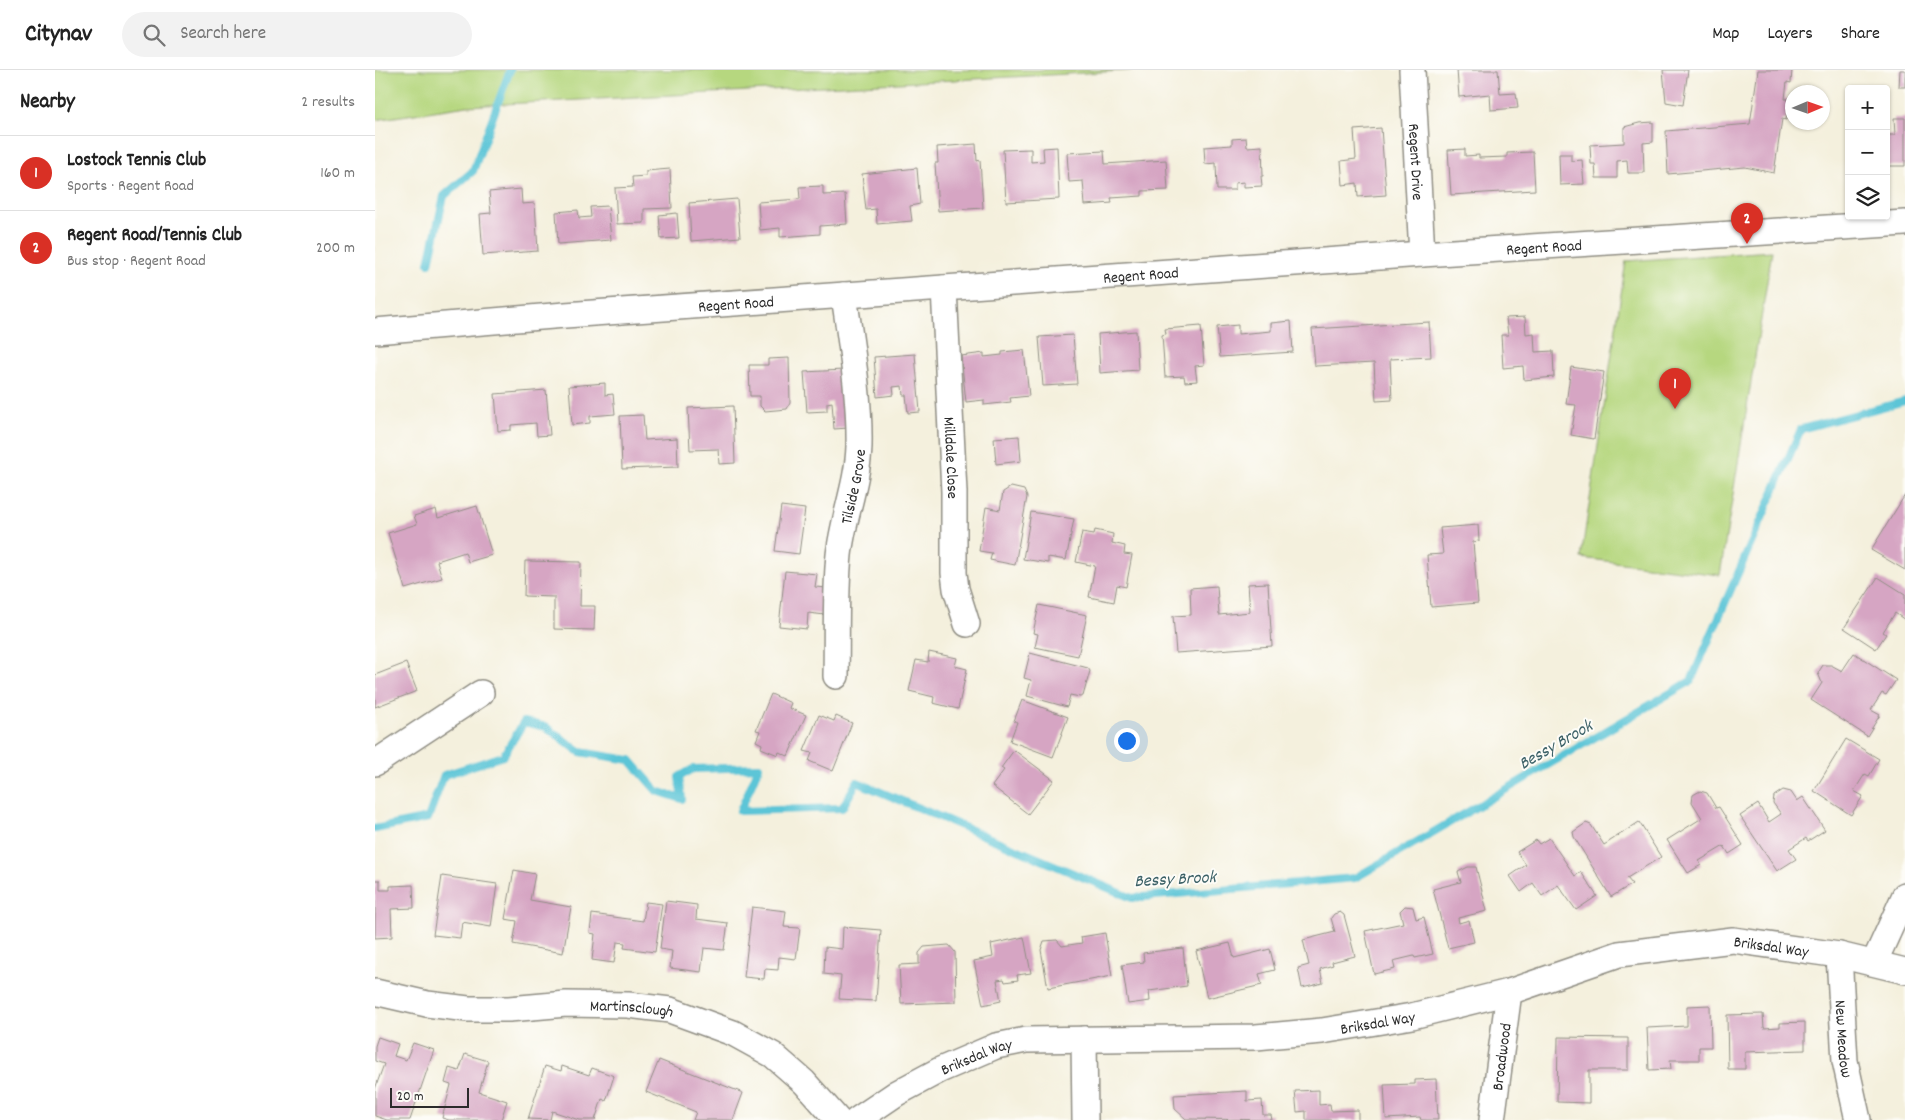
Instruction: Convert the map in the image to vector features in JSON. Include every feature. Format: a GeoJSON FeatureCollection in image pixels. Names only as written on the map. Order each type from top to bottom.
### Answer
{"type":"FeatureCollection","features":[{"type":"Feature","properties":{"kind":"street","name":"Regent Drive"},"geometry":{"type":"LineString","coordinates":[[1412,70],[1422,254]]}},
{"type":"Feature","properties":{"kind":"street","name":"Regent Road"},"geometry":{"type":"LineString","coordinates":[[375,331],[844,295],[1422,254],[1905,223]]}},
{"type":"Feature","properties":{"kind":"street","name":"Milldale Close"},"geometry":{"type":"LineString","coordinates":[[944,288],[954,492],[955,590],[967,624]]}},
{"type":"Feature","properties":{"kind":"street","name":"Tilside Grove"},"geometry":{"type":"LineString","coordinates":[[836,676],[839,556],[843,526],[856,473],[859,446],[856,388],[844,295]]}},
{"type":"Feature","properties":{"kind":"street"},"geometry":{"type":"LineString","coordinates":[[375,763],[481,693]]}},
{"type":"Feature","properties":{"kind":"street"},"geometry":{"type":"LineString","coordinates":[[1874,963],[1905,895]]}},
{"type":"Feature","properties":{"kind":"street","name":"Briksdal Way"},"geometry":{"type":"LineString","coordinates":[[857,1120],[897,1093],[941,1070],[996,1046],[1026,1040],[1255,1037],[1322,1031],[1412,1016],[1509,992],[1619,954],[1733,940],[1839,955],[1905,971]]}},
{"type":"Feature","properties":{"kind":"street","name":"New Meadow"},"geometry":{"type":"LineString","coordinates":[[1839,955],[1845,1061],[1858,1120]]}},
{"type":"Feature","properties":{"kind":"street","name":"Martinsclough"},"geometry":{"type":"LineString","coordinates":[[387,987],[427,1004],[468,1009],[509,1009],[566,1004],[628,1006],[670,1010],[733,1033],[773,1055],[804,1082],[838,1120]]}},
{"type":"Feature","properties":{"kind":"street","name":"Broadwood"},"geometry":{"type":"LineString","coordinates":[[1492,1120],[1509,992]]}},
{"type":"Feature","properties":{"kind":"street"},"geometry":{"type":"LineString","coordinates":[[1083,1039],[1085,1120]]}},
{"type":"Feature","properties":{"kind":"green space"},"geometry":{"type":"Polygon","coordinates":[[[375,70],[1142,70],[467,106],[375,120],[375,70]]]}},
{"type":"Feature","properties":{"kind":"green space"},"geometry":{"type":"Polygon","coordinates":[[[1772,251],[1720,575],[1581,558],[1626,261],[1772,251]]]}},
{"type":"Feature","properties":{"kind":"building"},"geometry":{"type":"Polygon","coordinates":[[[1457,70],[1498,70],[1500,94],[1516,93],[1518,108],[1491,110],[1490,94],[1459,97],[1457,70]]]}},
{"type":"Feature","properties":{"kind":"building"},"geometry":{"type":"Polygon","coordinates":[[[1663,70],[1688,70],[1683,105],[1666,102],[1663,70]]]}},
{"type":"Feature","properties":{"kind":"building"},"geometry":{"type":"Polygon","coordinates":[[[1758,70],[1792,70],[1791,83],[1787,82],[1785,85],[1785,120],[1782,119],[1774,173],[1745,167],[1668,174],[1666,131],[1750,124],[1758,70]]]}},
{"type":"Feature","properties":{"kind":"building"},"geometry":{"type":"Polygon","coordinates":[[[1900,70],[1905,70],[1905,87],[1899,87],[1900,70]]]}},
{"type":"Feature","properties":{"kind":"building"},"geometry":{"type":"Polygon","coordinates":[[[1894,118],[1905,118],[1905,166],[1890,166],[1890,135],[1895,135],[1894,118]]]}},
{"type":"Feature","properties":{"kind":"building"},"geometry":{"type":"Polygon","coordinates":[[[1653,122],[1653,142],[1643,143],[1644,173],[1628,173],[1627,160],[1617,161],[1617,178],[1596,178],[1595,164],[1591,164],[1590,145],[1624,143],[1624,127],[1653,122]]]}},
{"type":"Feature","properties":{"kind":"building"},"geometry":{"type":"Polygon","coordinates":[[[1381,128],[1386,195],[1358,197],[1357,183],[1343,185],[1341,161],[1356,159],[1354,130],[1381,128]]]}},
{"type":"Feature","properties":{"kind":"building"},"geometry":{"type":"Polygon","coordinates":[[[1246,138],[1247,147],[1262,146],[1262,186],[1244,187],[1244,182],[1235,183],[1235,190],[1217,190],[1216,163],[1205,164],[1204,147],[1232,145],[1232,139],[1246,138]]]}},
{"type":"Feature","properties":{"kind":"building"},"geometry":{"type":"Polygon","coordinates":[[[976,144],[977,161],[980,160],[983,208],[938,211],[935,163],[938,163],[937,147],[976,144]]]}},
{"type":"Feature","properties":{"kind":"building"},"geometry":{"type":"Polygon","coordinates":[[[1057,147],[1059,199],[1006,202],[1003,150],[1031,149],[1031,162],[1044,161],[1043,148],[1057,147]]]}},
{"type":"Feature","properties":{"kind":"building"},"geometry":{"type":"Polygon","coordinates":[[[1465,149],[1465,156],[1479,155],[1479,158],[1507,157],[1507,153],[1533,152],[1535,190],[1451,195],[1448,150],[1465,149]]]}},
{"type":"Feature","properties":{"kind":"building"},"geometry":{"type":"Polygon","coordinates":[[[1104,151],[1105,164],[1166,160],[1168,190],[1142,191],[1142,196],[1111,198],[1112,203],[1085,205],[1083,181],[1069,182],[1067,153],[1104,151]]]}},
{"type":"Feature","properties":{"kind":"building"},"geometry":{"type":"Polygon","coordinates":[[[1559,154],[1571,154],[1571,161],[1582,160],[1584,184],[1560,185],[1559,154]]]}},
{"type":"Feature","properties":{"kind":"building"},"geometry":{"type":"Polygon","coordinates":[[[917,168],[920,204],[910,206],[912,221],[877,224],[876,209],[866,210],[862,174],[917,168]]]}},
{"type":"Feature","properties":{"kind":"building"},"geometry":{"type":"Polygon","coordinates":[[[670,169],[672,208],[644,209],[644,223],[617,224],[615,188],[633,187],[632,177],[646,176],[646,171],[670,169]]]}},
{"type":"Feature","properties":{"kind":"building"},"geometry":{"type":"Polygon","coordinates":[[[823,186],[823,195],[845,194],[847,224],[820,226],[820,234],[780,237],[780,228],[760,230],[758,202],[800,199],[799,187],[823,186]]]}},
{"type":"Feature","properties":{"kind":"building"},"geometry":{"type":"Polygon","coordinates":[[[521,189],[522,204],[535,203],[538,251],[483,255],[480,214],[491,213],[489,192],[521,189]]]}},
{"type":"Feature","properties":{"kind":"building"},"geometry":{"type":"Polygon","coordinates":[[[737,199],[740,237],[691,241],[689,203],[737,199]]]}},
{"type":"Feature","properties":{"kind":"building"},"geometry":{"type":"Polygon","coordinates":[[[608,206],[611,240],[558,244],[556,212],[578,210],[579,218],[591,217],[590,207],[608,206]]]}},
{"type":"Feature","properties":{"kind":"building"},"geometry":{"type":"Polygon","coordinates":[[[677,213],[679,238],[661,239],[659,215],[677,213]]]}},
{"type":"Feature","properties":{"kind":"building"},"geometry":{"type":"Polygon","coordinates":[[[1525,317],[1526,334],[1534,333],[1535,352],[1553,351],[1554,377],[1524,380],[1523,366],[1503,368],[1501,335],[1508,335],[1506,318],[1525,317]]]}},
{"type":"Feature","properties":{"kind":"building"},"geometry":{"type":"Polygon","coordinates":[[[1291,321],[1293,352],[1220,357],[1217,327],[1238,325],[1238,334],[1271,331],[1271,323],[1291,321]]]}},
{"type":"Feature","properties":{"kind":"building"},"geometry":{"type":"Polygon","coordinates":[[[1429,322],[1431,357],[1390,359],[1392,400],[1376,401],[1374,363],[1315,366],[1312,329],[1429,322]]]}},
{"type":"Feature","properties":{"kind":"building"},"geometry":{"type":"Polygon","coordinates":[[[1201,326],[1204,365],[1195,366],[1197,381],[1185,382],[1184,376],[1165,377],[1162,335],[1166,334],[1165,329],[1201,326]]]}},
{"type":"Feature","properties":{"kind":"building"},"geometry":{"type":"Polygon","coordinates":[[[1136,331],[1138,370],[1100,373],[1098,334],[1136,331]]]}},
{"type":"Feature","properties":{"kind":"building"},"geometry":{"type":"Polygon","coordinates":[[[1073,335],[1077,384],[1043,386],[1039,337],[1073,335]]]}},
{"type":"Feature","properties":{"kind":"building"},"geometry":{"type":"Polygon","coordinates":[[[1024,350],[1029,396],[1010,398],[1011,402],[984,405],[984,400],[966,402],[961,356],[984,353],[984,357],[1002,355],[1002,352],[1024,350]]]}},
{"type":"Feature","properties":{"kind":"building"},"geometry":{"type":"Polygon","coordinates":[[[915,354],[920,412],[908,413],[906,395],[903,395],[902,386],[893,387],[894,395],[877,397],[874,357],[915,354]]]}},
{"type":"Feature","properties":{"kind":"building"},"geometry":{"type":"Polygon","coordinates":[[[789,358],[790,403],[787,409],[765,411],[760,406],[760,396],[750,396],[749,365],[768,365],[768,359],[789,358]]]}},
{"type":"Feature","properties":{"kind":"building"},"geometry":{"type":"Polygon","coordinates":[[[1571,367],[1604,372],[1594,439],[1571,435],[1576,405],[1566,404],[1571,367]]]}},
{"type":"Feature","properties":{"kind":"building"},"geometry":{"type":"Polygon","coordinates":[[[843,370],[849,428],[834,429],[832,402],[827,403],[827,411],[807,412],[804,372],[843,370]]]}},
{"type":"Feature","properties":{"kind":"building"},"geometry":{"type":"Polygon","coordinates":[[[605,383],[605,395],[613,394],[615,414],[590,416],[590,423],[572,425],[569,386],[605,383]]]}},
{"type":"Feature","properties":{"kind":"building"},"geometry":{"type":"Polygon","coordinates":[[[546,390],[550,435],[537,436],[536,423],[511,425],[511,430],[498,431],[495,394],[546,390]]]}},
{"type":"Feature","properties":{"kind":"building"},"geometry":{"type":"Polygon","coordinates":[[[733,406],[735,463],[719,464],[718,449],[690,450],[688,408],[733,406]]]}},
{"type":"Feature","properties":{"kind":"building"},"geometry":{"type":"Polygon","coordinates":[[[643,415],[645,440],[677,438],[678,467],[622,469],[620,416],[643,415]]]}},
{"type":"Feature","properties":{"kind":"building"},"geometry":{"type":"Polygon","coordinates":[[[1019,436],[1021,461],[996,464],[994,438],[1019,436]]]}},
{"type":"Feature","properties":{"kind":"building"},"geometry":{"type":"Polygon","coordinates":[[[1011,487],[1024,490],[1027,497],[1015,565],[990,560],[992,553],[979,551],[986,507],[1000,510],[1003,492],[1011,487]]]}},
{"type":"Feature","properties":{"kind":"building"},"geometry":{"type":"Polygon","coordinates":[[[1905,495],[1905,570],[1871,550],[1905,495]]]}},
{"type":"Feature","properties":{"kind":"building"},"geometry":{"type":"Polygon","coordinates":[[[477,506],[492,555],[468,562],[465,552],[437,561],[442,578],[405,589],[388,533],[417,524],[414,516],[436,509],[438,518],[477,506]]]}},
{"type":"Feature","properties":{"kind":"building"},"geometry":{"type":"Polygon","coordinates":[[[781,506],[805,509],[799,554],[775,551],[781,506]]]}},
{"type":"Feature","properties":{"kind":"building"},"geometry":{"type":"Polygon","coordinates":[[[1031,512],[1074,519],[1066,560],[1048,557],[1048,563],[1023,559],[1031,512]]]}},
{"type":"Feature","properties":{"kind":"building"},"geometry":{"type":"Polygon","coordinates":[[[1478,525],[1479,541],[1473,542],[1478,603],[1431,607],[1427,555],[1443,554],[1440,528],[1478,525]]]}},
{"type":"Feature","properties":{"kind":"building"},"geometry":{"type":"Polygon","coordinates":[[[1095,530],[1113,534],[1112,543],[1125,546],[1124,554],[1132,555],[1126,587],[1117,585],[1114,602],[1089,597],[1095,566],[1076,562],[1082,532],[1094,534],[1095,530]]]}},
{"type":"Feature","properties":{"kind":"building"},"geometry":{"type":"Polygon","coordinates":[[[525,561],[581,562],[580,606],[595,606],[594,630],[554,629],[554,597],[524,596],[525,561]]]}},
{"type":"Feature","properties":{"kind":"building"},"geometry":{"type":"Polygon","coordinates":[[[785,571],[817,574],[815,587],[827,588],[825,615],[808,613],[807,629],[779,626],[785,571]]]}},
{"type":"Feature","properties":{"kind":"building"},"geometry":{"type":"Polygon","coordinates":[[[1878,577],[1905,594],[1905,620],[1895,613],[1883,632],[1886,634],[1876,649],[1844,628],[1878,577]]]}},
{"type":"Feature","properties":{"kind":"building"},"geometry":{"type":"Polygon","coordinates":[[[1268,583],[1272,646],[1176,653],[1173,616],[1191,615],[1190,588],[1217,586],[1219,615],[1250,612],[1248,584],[1268,583]]]}},
{"type":"Feature","properties":{"kind":"building"},"geometry":{"type":"Polygon","coordinates":[[[1039,605],[1087,615],[1078,656],[1035,647],[1038,634],[1033,633],[1039,605]]]}},
{"type":"Feature","properties":{"kind":"building"},"geometry":{"type":"Polygon","coordinates":[[[929,652],[957,658],[955,666],[967,669],[958,709],[933,703],[934,697],[909,691],[916,660],[928,662],[929,652]]]}},
{"type":"Feature","properties":{"kind":"building"},"geometry":{"type":"Polygon","coordinates":[[[1030,653],[1088,668],[1090,671],[1083,696],[1070,695],[1067,707],[1027,696],[1031,680],[1024,678],[1030,653]]]}},
{"type":"Feature","properties":{"kind":"building"},"geometry":{"type":"Polygon","coordinates":[[[1854,653],[1896,680],[1886,695],[1882,693],[1871,710],[1880,715],[1867,736],[1811,700],[1822,683],[1818,673],[1823,665],[1831,665],[1842,671],[1854,653]]]}},
{"type":"Feature","properties":{"kind":"building"},"geometry":{"type":"Polygon","coordinates":[[[406,663],[417,691],[375,707],[375,675],[406,663]]]}},
{"type":"Feature","properties":{"kind":"building"},"geometry":{"type":"Polygon","coordinates":[[[771,694],[791,703],[789,708],[806,715],[788,756],[779,752],[778,755],[761,748],[762,744],[756,741],[760,731],[756,730],[771,694]]]}},
{"type":"Feature","properties":{"kind":"building"},"geometry":{"type":"Polygon","coordinates":[[[1022,700],[1068,717],[1053,757],[1010,741],[1017,722],[1014,721],[1022,700]]]}},
{"type":"Feature","properties":{"kind":"building"},"geometry":{"type":"Polygon","coordinates":[[[819,715],[834,721],[836,716],[852,723],[833,771],[809,761],[812,753],[804,751],[819,715]]]}},
{"type":"Feature","properties":{"kind":"building"},"geometry":{"type":"Polygon","coordinates":[[[1846,739],[1879,759],[1869,776],[1865,774],[1854,791],[1863,796],[1851,815],[1814,791],[1846,739]]]}},
{"type":"Feature","properties":{"kind":"building"},"geometry":{"type":"Polygon","coordinates":[[[1014,750],[1054,780],[1028,814],[992,786],[1004,770],[1001,768],[1014,750]]]}},
{"type":"Feature","properties":{"kind":"building"},"geometry":{"type":"Polygon","coordinates":[[[1783,790],[1791,792],[1797,801],[1803,797],[1825,830],[1808,841],[1806,838],[1789,849],[1796,859],[1777,871],[1740,816],[1758,804],[1769,822],[1781,814],[1773,803],[1774,796],[1783,790]]]}},
{"type":"Feature","properties":{"kind":"building"},"geometry":{"type":"Polygon","coordinates":[[[1700,791],[1707,793],[1716,808],[1719,807],[1743,845],[1729,854],[1724,846],[1699,861],[1701,865],[1688,873],[1667,840],[1702,818],[1692,802],[1693,795],[1700,791]]]}},
{"type":"Feature","properties":{"kind":"building"},"geometry":{"type":"Polygon","coordinates":[[[1639,822],[1661,857],[1627,878],[1632,884],[1611,897],[1574,837],[1573,832],[1586,823],[1591,825],[1604,845],[1639,822]]]}},
{"type":"Feature","properties":{"kind":"building"},"geometry":{"type":"Polygon","coordinates":[[[1549,838],[1575,876],[1581,872],[1597,896],[1576,910],[1558,885],[1542,896],[1533,883],[1521,892],[1510,876],[1526,865],[1517,852],[1536,840],[1539,844],[1549,838]]]}},
{"type":"Feature","properties":{"kind":"building"},"geometry":{"type":"Polygon","coordinates":[[[1468,867],[1476,867],[1487,911],[1458,918],[1459,923],[1469,920],[1474,942],[1448,948],[1433,889],[1461,882],[1458,872],[1468,867]]]}},
{"type":"Feature","properties":{"kind":"building"},"geometry":{"type":"Polygon","coordinates":[[[514,870],[535,874],[530,900],[571,907],[563,953],[513,944],[517,921],[505,919],[514,870]]]}},
{"type":"Feature","properties":{"kind":"building"},"geometry":{"type":"Polygon","coordinates":[[[442,876],[497,884],[491,927],[462,922],[460,938],[433,935],[442,876]]]}},
{"type":"Feature","properties":{"kind":"building"},"geometry":{"type":"Polygon","coordinates":[[[375,880],[380,880],[380,890],[390,890],[390,886],[413,885],[414,908],[391,909],[392,937],[375,938],[375,880]]]}},
{"type":"Feature","properties":{"kind":"building"},"geometry":{"type":"Polygon","coordinates":[[[666,901],[697,905],[696,919],[728,923],[724,950],[704,948],[701,972],[670,968],[672,951],[660,949],[666,901]]]}},
{"type":"Feature","properties":{"kind":"building"},"geometry":{"type":"Polygon","coordinates":[[[646,902],[662,904],[655,952],[624,948],[625,943],[617,942],[614,963],[592,960],[595,934],[590,933],[592,914],[643,921],[646,902]]]}},
{"type":"Feature","properties":{"kind":"building"},"geometry":{"type":"Polygon","coordinates":[[[1405,906],[1413,907],[1416,919],[1424,917],[1433,954],[1393,961],[1395,969],[1374,974],[1365,931],[1403,923],[1400,911],[1405,906]]]}},
{"type":"Feature","properties":{"kind":"building"},"geometry":{"type":"Polygon","coordinates":[[[752,907],[786,911],[784,927],[800,928],[796,959],[779,957],[778,970],[765,969],[764,979],[744,977],[752,907]]]}},
{"type":"Feature","properties":{"kind":"building"},"geometry":{"type":"Polygon","coordinates":[[[1340,912],[1344,915],[1355,956],[1332,962],[1333,965],[1320,969],[1323,983],[1302,988],[1298,968],[1309,965],[1303,940],[1335,932],[1331,918],[1334,914],[1340,912]]]}},
{"type":"Feature","properties":{"kind":"building"},"geometry":{"type":"Polygon","coordinates":[[[843,927],[881,930],[876,1001],[839,999],[841,976],[824,974],[825,947],[842,949],[843,927]]]}},
{"type":"Feature","properties":{"kind":"building"},"geometry":{"type":"Polygon","coordinates":[[[1105,933],[1112,976],[1048,988],[1041,950],[1044,941],[1057,940],[1062,946],[1082,943],[1081,937],[1105,933]]]}},
{"type":"Feature","properties":{"kind":"building"},"geometry":{"type":"Polygon","coordinates":[[[1024,937],[1031,973],[1017,975],[1018,980],[1005,982],[1004,979],[997,980],[1001,1001],[983,1005],[974,961],[993,957],[991,944],[1024,937]]]}},
{"type":"Feature","properties":{"kind":"building"},"geometry":{"type":"Polygon","coordinates":[[[1230,943],[1234,958],[1270,949],[1275,970],[1259,974],[1262,985],[1207,998],[1196,951],[1230,943]]]}},
{"type":"Feature","properties":{"kind":"building"},"geometry":{"type":"Polygon","coordinates":[[[949,945],[955,952],[956,1002],[901,1004],[899,965],[919,964],[919,953],[924,947],[949,945]]]}},
{"type":"Feature","properties":{"kind":"building"},"geometry":{"type":"Polygon","coordinates":[[[1183,948],[1187,986],[1149,991],[1150,1001],[1128,1004],[1122,965],[1144,962],[1143,953],[1183,948]]]}},
{"type":"Feature","properties":{"kind":"building"},"geometry":{"type":"Polygon","coordinates":[[[1710,1005],[1711,1047],[1699,1047],[1699,1060],[1670,1060],[1671,1069],[1649,1070],[1647,1028],[1687,1026],[1687,1006],[1710,1005]]]}},
{"type":"Feature","properties":{"kind":"building"},"geometry":{"type":"Polygon","coordinates":[[[1763,1014],[1764,1028],[1780,1027],[1780,1023],[1805,1022],[1805,1050],[1745,1052],[1745,1069],[1728,1069],[1727,1015],[1763,1014]]]}},
{"type":"Feature","properties":{"kind":"building"},"geometry":{"type":"Polygon","coordinates":[[[378,1037],[398,1044],[394,1056],[406,1060],[413,1043],[434,1050],[410,1120],[387,1120],[375,1116],[375,1089],[384,1064],[375,1061],[375,1046],[378,1037]]]}},
{"type":"Feature","properties":{"kind":"building"},"geometry":{"type":"Polygon","coordinates":[[[1558,1037],[1628,1038],[1628,1070],[1589,1070],[1589,1103],[1557,1102],[1558,1037]]]}},
{"type":"Feature","properties":{"kind":"building"},"geometry":{"type":"Polygon","coordinates":[[[465,1054],[488,1061],[479,1092],[507,1101],[501,1120],[449,1120],[442,1118],[451,1085],[445,1083],[449,1068],[459,1071],[465,1054]]]}},
{"type":"Feature","properties":{"kind":"building"},"geometry":{"type":"Polygon","coordinates":[[[659,1060],[743,1093],[733,1120],[693,1120],[696,1112],[646,1092],[659,1060]]]}},
{"type":"Feature","properties":{"kind":"building"},"geometry":{"type":"Polygon","coordinates":[[[545,1066],[561,1071],[562,1066],[589,1075],[592,1068],[614,1076],[606,1101],[602,1099],[595,1120],[579,1120],[552,1111],[550,1120],[528,1119],[545,1066]]]}},
{"type":"Feature","properties":{"kind":"building"},"geometry":{"type":"Polygon","coordinates":[[[1436,1079],[1438,1120],[1421,1120],[1420,1117],[1386,1119],[1384,1085],[1415,1084],[1415,1080],[1436,1079]]]}},
{"type":"Feature","properties":{"kind":"building"},"geometry":{"type":"Polygon","coordinates":[[[1319,1090],[1319,1105],[1330,1104],[1331,1111],[1358,1110],[1358,1120],[1306,1120],[1306,1111],[1297,1112],[1295,1091],[1319,1090]]]}},
{"type":"Feature","properties":{"kind":"building"},"geometry":{"type":"Polygon","coordinates":[[[1247,1091],[1247,1101],[1262,1100],[1263,1115],[1271,1115],[1272,1120],[1186,1119],[1175,1109],[1174,1095],[1247,1091]]]}},
{"type":"Feature","properties":{"kind":"waterway"},"geometry":{"type":"LineString","coordinates":[[429,263],[444,196],[473,171],[510,70]]}},
{"type":"Feature","properties":{"kind":"waterway","name":"Bessy Brook"},"geometry":{"type":"LineString","coordinates":[[375,829],[428,818],[444,775],[503,756],[524,722],[546,727],[580,752],[630,760],[657,791],[682,799],[679,777],[693,769],[759,767],[740,811],[842,808],[857,782],[1132,898],[1355,878],[1691,681],[1801,429],[1905,401]]}},
{"type":"Feature","properties":{"kind":"place","name":"Regent Road/Tennis Club"},"geometry":{"type":"Point","coordinates":[1747,244]}},
{"type":"Feature","properties":{"kind":"place","name":"Lostock Tennis Club"},"geometry":{"type":"Point","coordinates":[1675,409]}}]}
